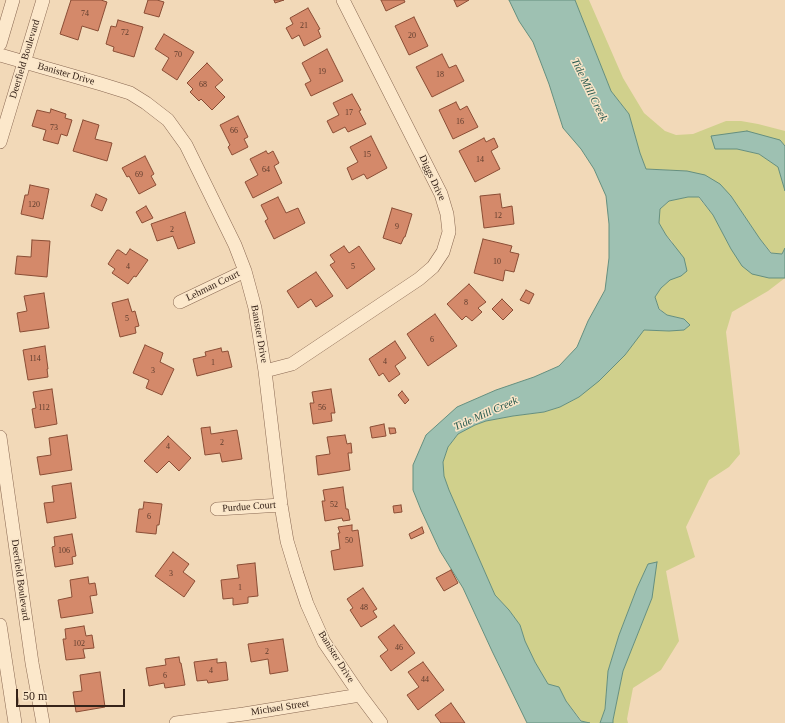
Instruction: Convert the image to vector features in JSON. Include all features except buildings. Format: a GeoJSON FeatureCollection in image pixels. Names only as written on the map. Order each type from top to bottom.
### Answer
{"type":"FeatureCollection","features":[{"type":"Feature","properties":{"kind":"street"},"geometry":{"type":"LineString","coordinates":[[0,44],[13,0]]}},
{"type":"Feature","properties":{"kind":"street","name":"Deerfield Boulevard"},"geometry":{"type":"LineString","coordinates":[[0,142],[43,0]]}},
{"type":"Feature","properties":{"kind":"street","name":"Diggs Drive"},"geometry":{"type":"LineString","coordinates":[[265,371],[292,364],[419,279],[433,267],[443,252],[449,232],[447,214],[441,194],[343,0]]}},
{"type":"Feature","properties":{"kind":"street","name":"Banister Drive"},"geometry":{"type":"LineString","coordinates":[[0,55],[130,93],[146,102],[168,120],[186,145],[235,245],[245,271],[255,308],[265,371],[281,505],[296,574],[307,604],[324,642],[381,723]]}},
{"type":"Feature","properties":{"kind":"street","name":"Lehman Court"},"geometry":{"type":"LineString","coordinates":[[180,302],[245,271]]}},
{"type":"Feature","properties":{"kind":"street","name":"Deerfield Boulevard"},"geometry":{"type":"LineString","coordinates":[[0,437],[32,663],[43,723]]}},
{"type":"Feature","properties":{"kind":"street","name":"Purdue Court"},"geometry":{"type":"LineString","coordinates":[[217,509],[281,505]]}},
{"type":"Feature","properties":{"kind":"street"},"geometry":{"type":"LineString","coordinates":[[0,625],[15,723]]}},
{"type":"Feature","properties":{"kind":"street","name":"Michael Street"},"geometry":{"type":"LineString","coordinates":[[176,723],[244,718],[360,695]]}},
{"type":"Feature","properties":{"kind":"green space"},"geometry":{"type":"Polygon","coordinates":[[[575,0],[589,0],[623,78],[644,113],[665,131],[676,135],[693,134],[726,121],[741,121],[785,131],[785,146],[780,140],[715,149],[737,149],[759,154],[779,167],[785,191],[785,248],[782,254],[772,253],[760,239],[731,196],[687,171],[646,169],[629,114],[611,91],[575,0]]]}},
{"type":"Feature","properties":{"kind":"green space"},"geometry":{"type":"Polygon","coordinates":[[[688,197],[698,197],[713,215],[731,249],[769,278],[785,278],[768,291],[732,312],[726,332],[740,454],[729,467],[709,480],[686,527],[695,557],[666,571],[679,641],[661,670],[633,688],[627,719],[628,723],[613,723],[623,671],[652,598],[648,564],[619,635],[608,671],[605,709],[600,723],[590,723],[582,721],[566,701],[559,688],[548,684],[525,641],[520,625],[495,595],[449,490],[444,476],[443,462],[448,447],[458,434],[475,425],[486,421],[544,412],[560,407],[579,397],[625,355],[643,330],[669,331],[690,325],[684,319],[667,315],[659,308],[655,297],[670,279],[681,276],[672,241],[666,235],[659,223],[660,209],[669,201],[688,197]]]}},
{"type":"Feature","properties":{"kind":"water","name":"Tide Mill Creek"},"geometry":{"type":"Polygon","coordinates":[[[509,0],[575,0],[611,91],[629,114],[646,169],[687,171],[705,175],[720,184],[731,196],[771,253],[782,254],[785,248],[785,278],[769,278],[752,274],[742,266],[713,215],[699,197],[688,197],[669,201],[660,209],[659,223],[666,235],[684,258],[687,271],[681,276],[670,280],[661,288],[655,297],[659,309],[667,315],[684,319],[690,325],[684,330],[644,330],[625,355],[599,381],[579,397],[560,407],[544,412],[486,421],[475,425],[458,434],[448,447],[443,462],[444,476],[495,595],[520,625],[525,641],[548,684],[559,687],[566,701],[581,721],[590,723],[527,723],[463,588],[440,551],[413,490],[413,465],[426,435],[457,407],[496,390],[534,377],[559,366],[577,347],[588,321],[605,290],[609,258],[609,224],[606,196],[594,169],[581,149],[563,128],[549,84],[533,42],[519,21],[509,0]]]}},
{"type":"Feature","properties":{"kind":"water"},"geometry":{"type":"Polygon","coordinates":[[[747,131],[780,140],[785,146],[785,191],[778,167],[759,154],[737,149],[715,149],[711,136],[747,131]]]}},
{"type":"Feature","properties":{"kind":"water"},"geometry":{"type":"Polygon","coordinates":[[[657,562],[652,598],[623,671],[613,723],[600,723],[605,709],[608,671],[619,635],[648,564],[657,562]]]}}]}
